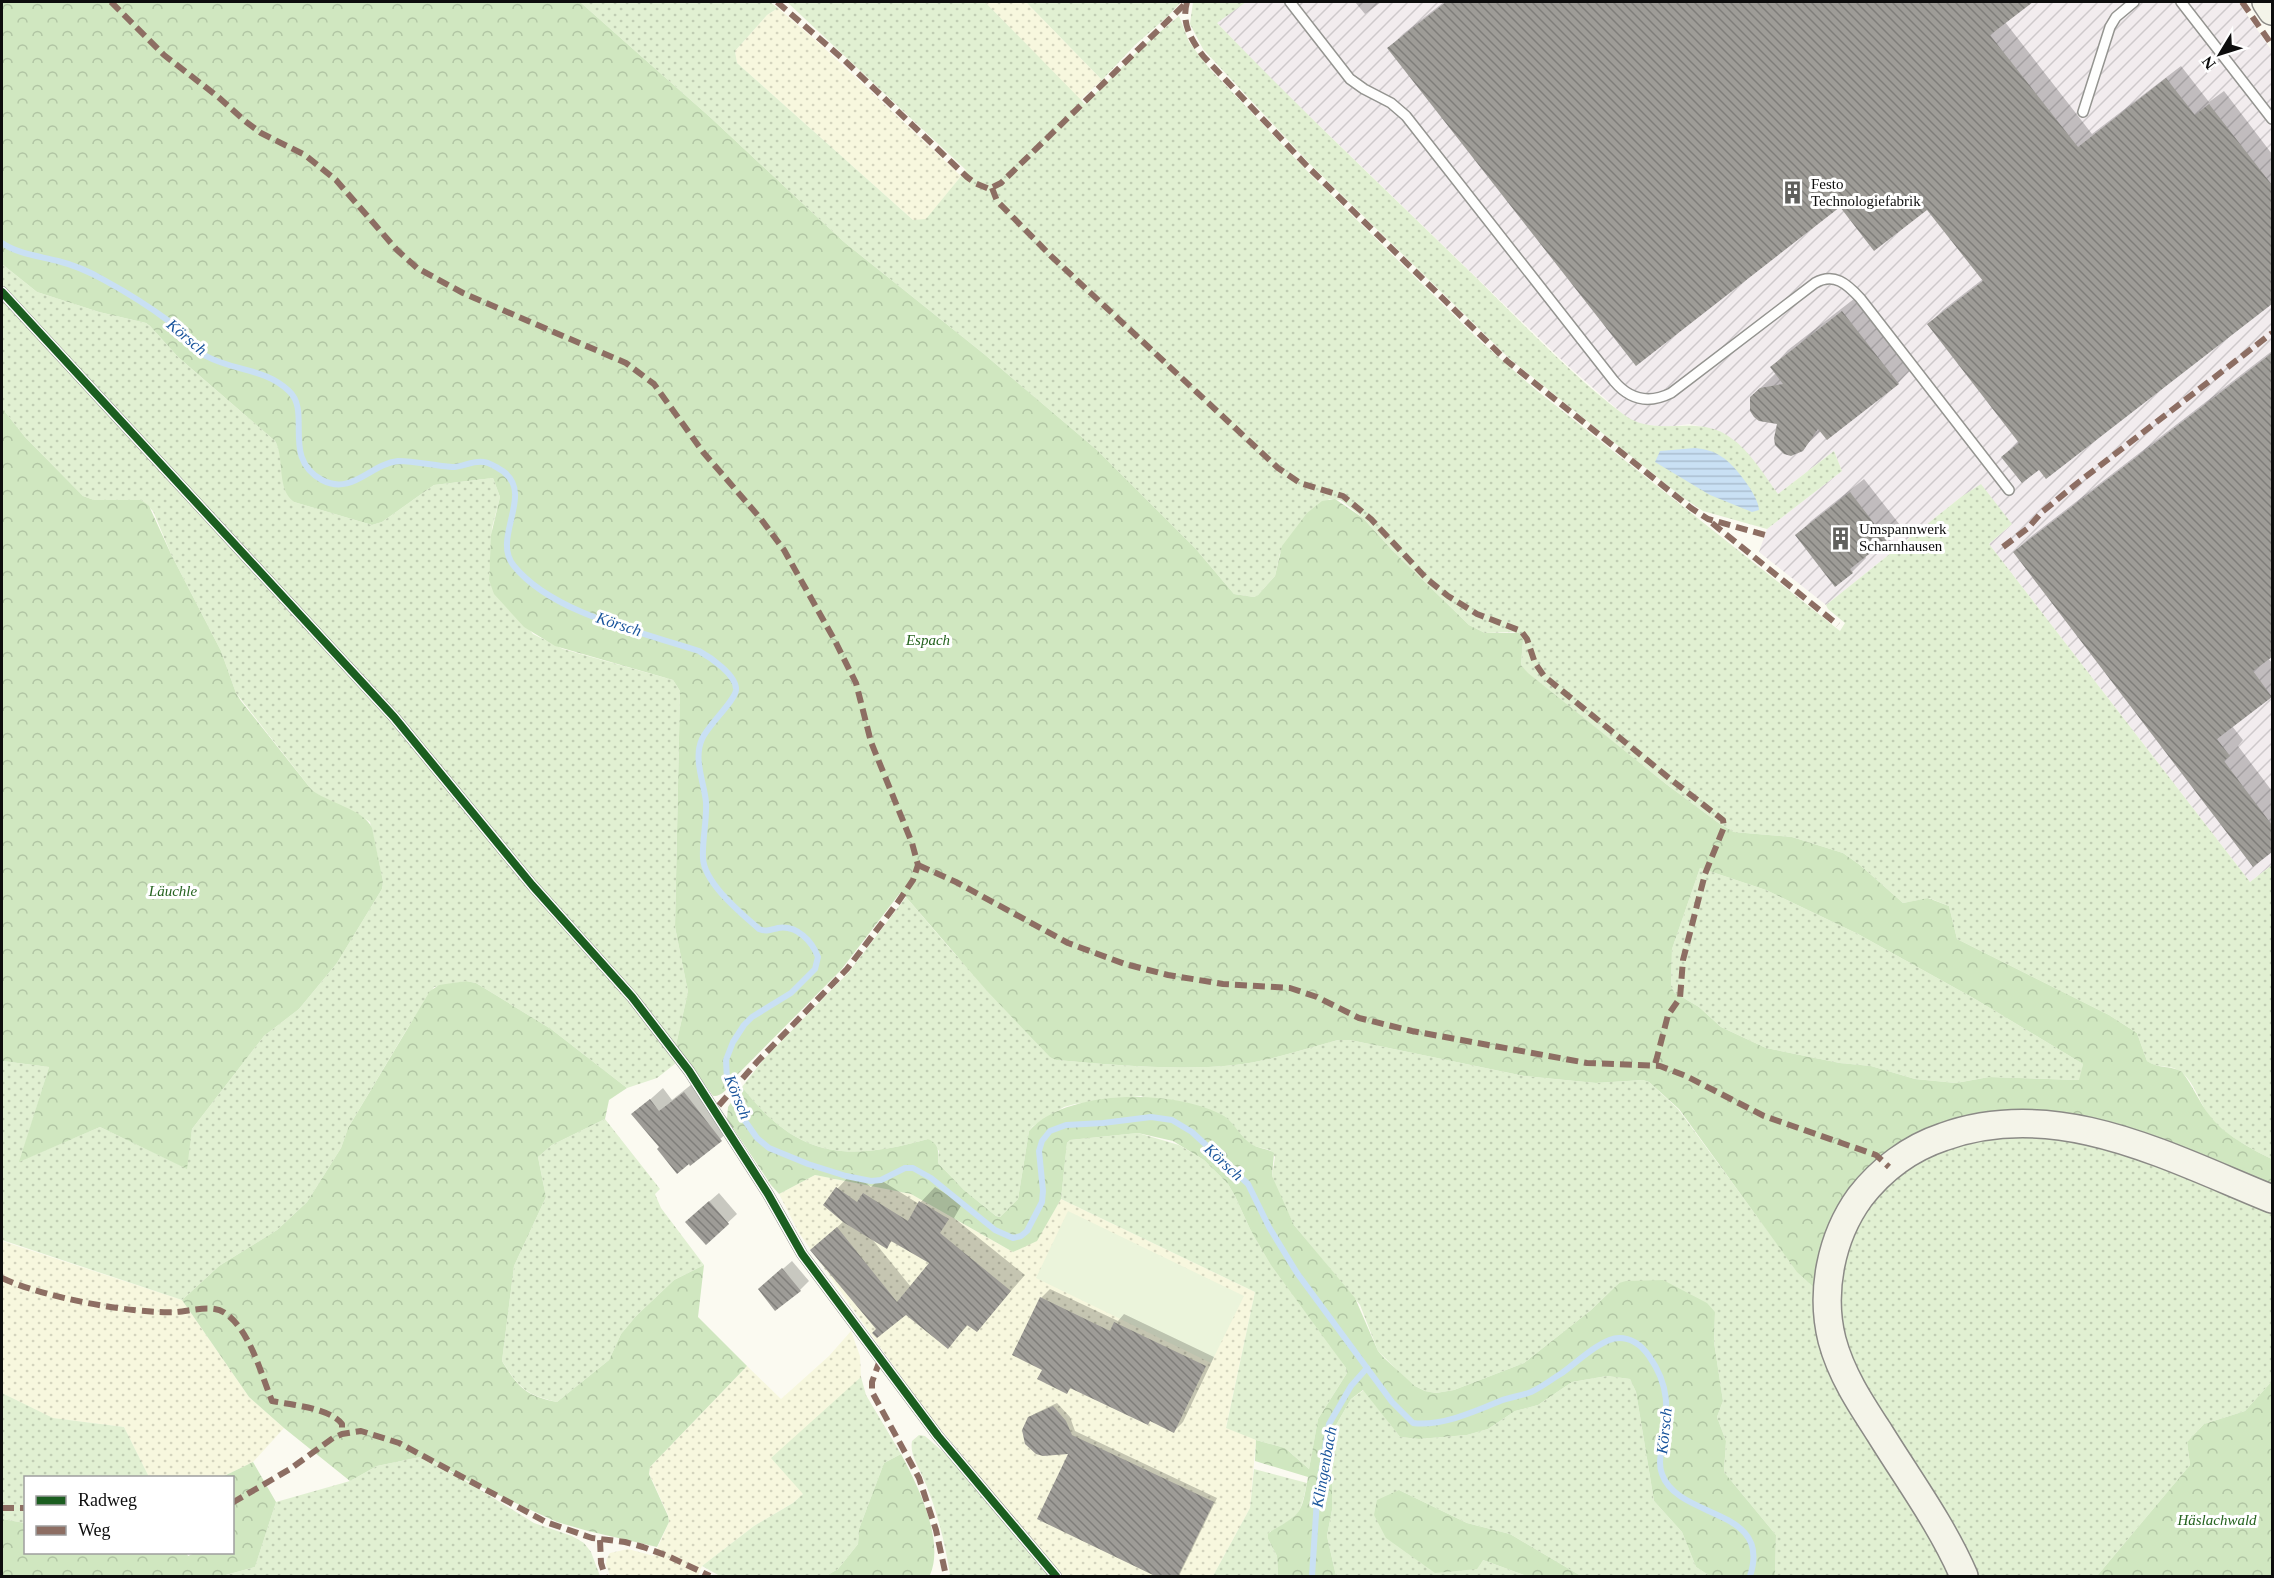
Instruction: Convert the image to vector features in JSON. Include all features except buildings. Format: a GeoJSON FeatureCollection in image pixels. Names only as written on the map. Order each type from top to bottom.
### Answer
{"type":"FeatureCollection","features":[{"type":"Feature","properties":{"kind":"main road"},"geometry":{"type":"LineString","coordinates":[[2266,2],[2272,11]]}},
{"type":"Feature","properties":{"kind":"main road"},"geometry":{"type":"LineString","coordinates":[[1964,1576],[1937,1525],[1854,1391],[1838,1358],[1832,1338],[1828,1304],[1830,1271],[1838,1239],[1850,1213],[1862,1195],[1889,1167],[1916,1149],[1937,1139],[1983,1126],[2023,1123],[2068,1126],[2115,1137],[2163,1154],[2272,1199]]}},
{"type":"Feature","properties":{"kind":"lane"},"geometry":{"type":"LineString","coordinates":[[1290,2],[1350,79],[1391,103],[1406,116],[1614,381],[1628,394],[1650,400],[1671,393],[1815,283],[1827,278],[1835,279],[1844,282],[1860,298],[2009,490]]}},
{"type":"Feature","properties":{"kind":"lane"},"geometry":{"type":"LineString","coordinates":[[2083,112],[2110,27],[2116,17],[2134,2]]}},
{"type":"Feature","properties":{"kind":"lane"},"geometry":{"type":"LineString","coordinates":[[2181,2],[2272,119]]}},
{"type":"Feature","properties":{"kind":"lane"},"geometry":{"type":"LineString","coordinates":[[2,292],[394,717],[532,885],[632,997],[689,1071],[768,1194],[790,1236],[808,1263],[934,1431],[1056,1576]]}},
{"type":"Feature","properties":{"kind":"shaded area"},"geometry":{"type":"Polygon","coordinates":[[[1246,2],[2238,2],[2272,51],[2272,865],[2250,882],[1989,544],[2012,524],[1961,497],[1826,605],[1759,552],[1767,529],[1842,471],[1834,451],[1778,494],[1746,452],[1719,431],[1690,424],[1666,427],[1648,425],[1636,423],[1625,416],[1567,365],[1274,82],[1216,22],[1246,2]]]}},
{"type":"Feature","properties":{"kind":"green space","name":"Espach"},"geometry":{"type":"Polygon","coordinates":[[[2,2],[580,2],[711,118],[844,242],[984,354],[1097,450],[1195,548],[1234,594],[1254,597],[1258,595],[1275,576],[1282,546],[1307,513],[1322,501],[1335,499],[1363,518],[1392,550],[1469,625],[1485,633],[1519,633],[1523,640],[1521,665],[1528,673],[1666,784],[1720,824],[1734,832],[1792,837],[1843,853],[1903,903],[1928,898],[1949,906],[1957,939],[2109,1015],[2137,1033],[2147,1061],[2182,1072],[2206,1111],[2222,1129],[2272,1159],[2272,1189],[2135,1133],[1909,1140],[1818,1291],[1797,1272],[1679,1109],[1649,1082],[1643,1080],[1596,1083],[1524,1076],[1350,1040],[1338,1040],[1261,1061],[1213,1067],[1145,1067],[1056,1060],[1050,1057],[987,991],[906,897],[900,893],[841,970],[736,1076],[724,1092],[713,1096],[676,1045],[688,992],[675,927],[680,691],[673,680],[555,646],[524,627],[494,594],[489,580],[491,535],[500,497],[493,478],[434,485],[382,522],[372,525],[294,502],[285,489],[280,456],[275,441],[178,357],[150,326],[37,292],[2,264],[2,2]],[[1700,868],[1672,949],[1671,987],[1675,993],[1699,1007],[1721,1027],[1766,1048],[1840,1063],[1871,1066],[1915,1079],[1956,1083],[1989,1077],[2079,1080],[2083,1064],[1975,999],[1858,934],[1766,890],[1700,868]]]}},
{"type":"Feature","properties":{"kind":"green space"},"geometry":{"type":"Polygon","coordinates":[[[580,2],[770,2],[778,8],[767,15],[735,51],[737,63],[913,220],[926,219],[966,170],[787,2],[985,2],[1085,104],[1142,47],[1179,16],[1189,42],[1209,68],[1310,174],[1480,341],[1536,390],[1840,631],[1845,623],[1826,605],[1961,497],[1981,484],[2012,524],[1989,544],[2250,882],[2272,865],[2272,1159],[2238,1141],[2215,1123],[2184,1074],[2174,1068],[2155,1065],[2147,1061],[2137,1033],[2109,1015],[1957,939],[1949,906],[1929,898],[1903,903],[1843,853],[1792,837],[1734,832],[1720,824],[1528,674],[1521,665],[1523,640],[1514,632],[1485,633],[1469,625],[1392,550],[1363,518],[1341,500],[1329,499],[1280,553],[1275,576],[1258,595],[1254,597],[1234,594],[1195,548],[1097,450],[984,354],[844,242],[711,118],[580,2]]]}},
{"type":"Feature","properties":{"kind":"green space"},"geometry":{"type":"Polygon","coordinates":[[[985,2],[1026,2],[1102,80],[1080,100],[985,2]]]}},
{"type":"Feature","properties":{"kind":"green space"},"geometry":{"type":"Polygon","coordinates":[[[1026,2],[1181,2],[1102,80],[1026,2]]]}},
{"type":"Feature","properties":{"kind":"green space"},"geometry":{"type":"Polygon","coordinates":[[[1193,2],[1246,2],[1217,23],[1541,342],[1581,380],[1623,414],[1649,425],[1704,427],[1718,431],[1738,443],[1778,494],[1834,451],[1842,471],[1767,529],[1703,511],[1682,497],[1510,359],[1310,164],[1203,49],[1190,24],[1193,2]]]}},
{"type":"Feature","properties":{"kind":"green space"},"geometry":{"type":"Polygon","coordinates":[[[778,8],[961,176],[926,220],[913,220],[737,63],[735,51],[767,15],[778,8]]]}},
{"type":"Feature","properties":{"kind":"green space"},"geometry":{"type":"Polygon","coordinates":[[[2,264],[37,292],[150,326],[178,357],[275,441],[286,488],[294,502],[372,525],[382,522],[434,485],[493,478],[500,497],[492,528],[489,580],[533,634],[563,649],[673,680],[680,691],[675,927],[688,992],[676,1045],[668,1052],[676,1063],[657,1078],[627,1088],[551,1029],[476,983],[466,981],[434,987],[348,1128],[341,1148],[307,1202],[277,1230],[219,1266],[182,1300],[2,1240],[2,1061],[49,1067],[20,1161],[100,1127],[186,1168],[192,1129],[264,1036],[299,1009],[337,963],[382,889],[383,881],[370,822],[325,799],[311,789],[236,693],[221,651],[171,554],[153,511],[141,500],[94,500],[83,496],[25,437],[2,408],[2,264]]]}},
{"type":"Feature","properties":{"kind":"green space","name":"Läuchle"},"geometry":{"type":"Polygon","coordinates":[[[2,408],[25,437],[83,496],[94,500],[141,500],[149,506],[221,651],[241,701],[311,789],[361,816],[372,828],[383,881],[382,889],[337,963],[299,1009],[264,1036],[192,1129],[187,1169],[100,1127],[19,1162],[49,1067],[2,1061],[2,408]]]}},
{"type":"Feature","properties":{"kind":"green space"},"geometry":{"type":"Polygon","coordinates":[[[1700,868],[1766,890],[1858,934],[1975,999],[2083,1064],[2080,1080],[1989,1077],[1956,1083],[1915,1079],[1871,1066],[1840,1063],[1766,1048],[1721,1027],[1699,1007],[1675,993],[1671,987],[1672,949],[1700,868]]]}},
{"type":"Feature","properties":{"kind":"green space"},"geometry":{"type":"Polygon","coordinates":[[[906,897],[952,951],[1056,1060],[1145,1067],[1213,1067],[1261,1061],[1338,1040],[1350,1040],[1524,1076],[1596,1083],[1643,1080],[1649,1082],[1678,1109],[1797,1271],[1818,1291],[1913,1505],[1952,1576],[1775,1576],[1776,1535],[1724,1472],[1726,1441],[1717,1417],[1723,1401],[1714,1342],[1715,1312],[1619,1283],[1591,1310],[1524,1363],[1454,1390],[1436,1393],[1425,1391],[1415,1386],[1378,1351],[1360,1305],[1294,1225],[1273,1181],[1275,1157],[1270,1150],[1254,1146],[1141,1096],[1064,1107],[1033,1126],[1029,1131],[1018,1199],[1000,1217],[964,1190],[938,1163],[939,1151],[928,1139],[872,1151],[847,1151],[825,1148],[804,1141],[783,1128],[763,1111],[742,1087],[763,1060],[849,972],[906,897]]]}},
{"type":"Feature","properties":{"kind":"green space"},"geometry":{"type":"Polygon","coordinates":[[[466,981],[476,983],[551,1029],[627,1088],[609,1100],[605,1119],[552,1145],[538,1157],[546,1197],[514,1266],[502,1361],[513,1378],[530,1393],[557,1402],[609,1360],[621,1334],[636,1316],[674,1280],[704,1265],[698,1317],[747,1366],[650,1467],[649,1474],[669,1522],[657,1547],[557,1522],[468,1481],[425,1456],[377,1466],[350,1481],[249,1397],[182,1300],[219,1266],[277,1230],[307,1202],[341,1148],[348,1128],[430,991],[439,985],[466,981]]]}},
{"type":"Feature","properties":{"kind":"green space"},"geometry":{"type":"Polygon","coordinates":[[[742,1087],[763,1111],[783,1128],[804,1141],[825,1148],[872,1151],[928,1139],[937,1149],[938,1163],[964,1190],[1000,1217],[1018,1199],[1029,1131],[1046,1117],[1068,1107],[1095,1100],[1123,1097],[1179,1101],[1204,1107],[1224,1116],[1249,1142],[1274,1153],[1272,1176],[1294,1225],[1355,1298],[1378,1351],[1415,1386],[1425,1391],[1436,1393],[1454,1390],[1524,1363],[1591,1310],[1619,1283],[1663,1280],[1707,1303],[1715,1312],[1714,1342],[1723,1401],[1717,1417],[1726,1441],[1724,1472],[1776,1535],[1775,1576],[1710,1576],[1696,1567],[1682,1532],[1654,1501],[1636,1392],[1630,1379],[1607,1376],[1572,1382],[1538,1405],[1515,1411],[1488,1429],[1467,1435],[1419,1439],[1400,1437],[1363,1390],[1351,1399],[1332,1432],[1332,1510],[1327,1536],[1336,1576],[1278,1576],[1277,1556],[1268,1539],[1268,1533],[1294,1517],[1298,1512],[1304,1499],[1308,1477],[1255,1461],[1256,1440],[1285,1448],[1309,1469],[1318,1419],[1347,1373],[1346,1368],[1271,1265],[1228,1184],[1204,1160],[1173,1141],[1138,1133],[1070,1140],[1067,1143],[1061,1199],[1037,1241],[1013,1252],[911,1194],[815,1175],[779,1194],[727,1119],[728,1107],[742,1087]]]}},
{"type":"Feature","properties":{"kind":"green space"},"geometry":{"type":"Polygon","coordinates":[[[605,1119],[660,1189],[655,1194],[661,1208],[704,1265],[674,1280],[636,1316],[621,1334],[609,1360],[557,1402],[524,1389],[502,1361],[514,1266],[546,1197],[538,1157],[552,1145],[605,1119]]]}},
{"type":"Feature","properties":{"kind":"green space"},"geometry":{"type":"Polygon","coordinates":[[[1138,1133],[1179,1145],[1204,1160],[1228,1184],[1250,1229],[1346,1368],[1347,1373],[1318,1419],[1309,1469],[1285,1448],[1226,1428],[1255,1292],[1061,1199],[1067,1143],[1070,1140],[1138,1133]]]}},
{"type":"Feature","properties":{"kind":"green space"},"geometry":{"type":"Polygon","coordinates":[[[2008,1133],[2096,1143],[2272,1208],[2272,1381],[2245,1411],[2204,1424],[2187,1442],[2190,1465],[2097,1576],[1976,1576],[1862,1385],[1843,1336],[1839,1289],[1850,1241],[1865,1210],[1902,1171],[1943,1149],[2008,1133]]]}},
{"type":"Feature","properties":{"kind":"green space"},"geometry":{"type":"Polygon","coordinates":[[[815,1175],[911,1194],[1013,1252],[1037,1240],[1061,1199],[1255,1292],[1226,1427],[1256,1440],[1250,1508],[1213,1576],[1063,1576],[927,1413],[799,1233],[779,1194],[815,1175]]]}},
{"type":"Feature","properties":{"kind":"green space"},"geometry":{"type":"Polygon","coordinates":[[[1068,1211],[1244,1296],[1211,1363],[1036,1278],[1068,1211]]]}},
{"type":"Feature","properties":{"kind":"green space"},"geometry":{"type":"Polygon","coordinates":[[[2,1241],[182,1300],[249,1397],[284,1428],[253,1462],[224,1476],[148,1476],[124,1427],[52,1418],[2,1393],[2,1241]]]}},
{"type":"Feature","properties":{"kind":"green space"},"geometry":{"type":"Polygon","coordinates":[[[851,1331],[860,1356],[861,1377],[851,1387],[804,1493],[793,1503],[754,1526],[702,1566],[698,1575],[700,1576],[610,1576],[606,1564],[610,1553],[628,1549],[654,1556],[669,1522],[649,1473],[650,1467],[747,1366],[781,1399],[829,1356],[851,1331]]]}},
{"type":"Feature","properties":{"kind":"green space"},"geometry":{"type":"Polygon","coordinates":[[[1607,1376],[1630,1379],[1636,1392],[1654,1501],[1682,1532],[1696,1567],[1710,1576],[1581,1576],[1510,1534],[1467,1523],[1399,1490],[1483,1560],[1527,1576],[1336,1576],[1327,1536],[1332,1510],[1332,1432],[1351,1399],[1364,1390],[1400,1437],[1419,1439],[1467,1435],[1488,1429],[1515,1411],[1538,1405],[1572,1382],[1607,1376]]]}},
{"type":"Feature","properties":{"kind":"green space"},"geometry":{"type":"Polygon","coordinates":[[[861,1377],[866,1395],[901,1454],[884,1463],[859,1529],[858,1544],[838,1569],[826,1576],[720,1576],[702,1566],[754,1526],[793,1503],[803,1494],[771,1458],[861,1377]]]}},
{"type":"Feature","properties":{"kind":"green space","name":"Häslachwald"},"geometry":{"type":"Polygon","coordinates":[[[2272,1381],[2272,1576],[2097,1576],[2190,1465],[2187,1442],[2204,1424],[2245,1411],[2272,1381]]]}},
{"type":"Feature","properties":{"kind":"green space"},"geometry":{"type":"Polygon","coordinates":[[[2,1393],[53,1418],[124,1427],[148,1476],[24,1476],[24,1523],[2,1519],[2,1393]]]}},
{"type":"Feature","properties":{"kind":"green space"},"geometry":{"type":"Polygon","coordinates":[[[919,1435],[925,1436],[950,1458],[1049,1576],[946,1576],[950,1574],[939,1522],[912,1450],[912,1441],[919,1435]]]}},
{"type":"Feature","properties":{"kind":"green space"},"geometry":{"type":"Polygon","coordinates":[[[901,1454],[922,1497],[932,1530],[934,1561],[930,1575],[826,1576],[838,1569],[858,1544],[859,1529],[884,1463],[901,1454]]]}},
{"type":"Feature","properties":{"kind":"green space"},"geometry":{"type":"Polygon","coordinates":[[[425,1456],[534,1523],[572,1536],[584,1543],[591,1552],[600,1576],[222,1576],[255,1567],[276,1502],[350,1481],[377,1466],[425,1456]]]}},
{"type":"Feature","properties":{"kind":"green space"},"geometry":{"type":"Polygon","coordinates":[[[253,1462],[276,1502],[255,1567],[222,1576],[2,1576],[2,1519],[24,1523],[24,1554],[187,1554],[188,1556],[234,1554],[234,1476],[224,1476],[253,1462]]]}},
{"type":"Feature","properties":{"kind":"green space"},"geometry":{"type":"Polygon","coordinates":[[[1254,1469],[1307,1483],[1300,1510],[1292,1519],[1268,1533],[1268,1539],[1277,1556],[1278,1576],[1213,1576],[1250,1508],[1254,1469]]]}},
{"type":"Feature","properties":{"kind":"green space"},"geometry":{"type":"Polygon","coordinates":[[[1399,1490],[1467,1523],[1510,1534],[1581,1576],[1527,1576],[1483,1560],[1477,1569],[1435,1573],[1386,1538],[1374,1515],[1377,1500],[1399,1490]]]}},
{"type":"Feature","properties":{"kind":"water"},"geometry":{"type":"Polygon","coordinates":[[[1695,448],[1716,453],[1733,466],[1755,497],[1759,510],[1752,512],[1710,495],[1655,462],[1660,451],[1695,448]]]}},
{"type":"Feature","properties":{"kind":"waterway","name":"Körsch"},"geometry":{"type":"LineString","coordinates":[[2,243],[22,252],[64,263],[93,274],[162,316],[175,326],[195,349],[206,356],[270,378],[280,384],[295,400],[303,460],[310,471],[322,480],[333,484],[352,482],[379,467],[398,461],[452,467],[480,462],[497,467],[512,482],[515,493],[507,543],[508,555],[514,566],[531,583],[551,597],[575,609],[699,651],[728,673],[736,690],[726,707],[705,733],[699,754],[706,802],[703,851],[705,868],[716,887],[759,929],[766,931],[778,928],[791,929],[808,940],[818,957],[815,969],[791,993],[752,1017],[744,1025],[733,1042],[726,1060],[727,1079],[743,1118],[757,1138],[769,1148],[808,1164],[871,1181],[881,1180],[905,1168],[913,1168],[931,1178],[995,1230],[1013,1238],[1027,1231],[1042,1202],[1039,1151],[1042,1141],[1050,1131],[1066,1125],[1151,1117],[1172,1120],[1192,1132],[1248,1184],[1269,1227],[1297,1273],[1392,1402],[1413,1423],[1435,1423],[1531,1392],[1562,1373],[1597,1346],[1612,1339],[1628,1339],[1640,1346],[1656,1367],[1666,1398],[1666,1419],[1660,1462],[1662,1474],[1671,1489],[1686,1500],[1721,1516],[1748,1537],[1753,1554],[1750,1576]]}},
{"type":"Feature","properties":{"kind":"waterway","name":"Klingenbach"},"geometry":{"type":"LineString","coordinates":[[1312,1576],[1317,1499],[1329,1424],[1351,1386],[1367,1368]]}},
{"type":"Feature","properties":{"kind":"marked path"},"geometry":{"type":"LineString","coordinates":[[111,2],[164,55],[245,121],[261,133],[305,155],[336,180],[397,250],[417,268],[463,293],[626,363],[654,384],[703,452],[761,519],[784,550],[834,639],[856,683],[871,742],[912,843],[918,865],[913,880],[898,902],[847,969],[757,1062],[714,1111]]}},
{"type":"Feature","properties":{"kind":"marked path"},"geometry":{"type":"LineString","coordinates":[[777,2],[843,59],[967,177],[989,189],[1001,183],[1187,2]]}},
{"type":"Feature","properties":{"kind":"marked path"},"geometry":{"type":"LineString","coordinates":[[1187,2],[1185,17],[1188,31],[1204,57],[1307,166],[1507,361],[1691,508],[1708,519],[1765,535]]}},
{"type":"Feature","properties":{"kind":"marked path"},"geometry":{"type":"LineString","coordinates":[[2242,2],[2272,45]]}},
{"type":"Feature","properties":{"kind":"marked path"},"geometry":{"type":"LineString","coordinates":[[992,188],[997,201],[1051,256],[1278,468],[1300,483],[1343,496],[1371,519],[1427,579],[1448,596],[1477,614],[1521,631],[1527,639],[1535,663],[1544,676],[1723,820],[1724,827],[1705,874],[1683,960],[1680,998],[1668,1015],[1655,1065]]}},
{"type":"Feature","properties":{"kind":"marked path"},"geometry":{"type":"LineString","coordinates":[[2003,547],[2028,528],[2042,512],[2080,481],[2272,333]]}},
{"type":"Feature","properties":{"kind":"marked path"},"geometry":{"type":"LineString","coordinates":[[1712,523],[1838,625]]}},
{"type":"Feature","properties":{"kind":"marked path"},"geometry":{"type":"LineString","coordinates":[[918,865],[956,882],[1068,943],[1125,964],[1168,975],[1223,984],[1290,988],[1317,997],[1359,1018],[1412,1031],[1587,1063],[1660,1066],[1686,1076],[1764,1116],[1876,1155],[1889,1167]]}},
{"type":"Feature","properties":{"kind":"marked path"},"geometry":{"type":"LineString","coordinates":[[2,1278],[40,1292],[112,1307],[157,1312],[208,1308],[220,1310],[234,1321],[248,1341],[272,1401],[329,1414],[342,1424],[342,1434]]}},
{"type":"Feature","properties":{"kind":"marked path"},"geometry":{"type":"LineString","coordinates":[[880,1360],[872,1382],[872,1392],[919,1478],[936,1530],[946,1576]]}},
{"type":"Feature","properties":{"kind":"marked path"},"geometry":{"type":"LineString","coordinates":[[234,1502],[290,1469],[333,1438],[361,1431],[399,1443],[546,1522],[592,1538],[643,1547],[710,1576]]}},
{"type":"Feature","properties":{"kind":"marked path"},"geometry":{"type":"LineString","coordinates":[[2,1508],[24,1508]]}},
{"type":"Feature","properties":{"kind":"marked path"},"geometry":{"type":"LineString","coordinates":[[600,1540],[601,1563],[605,1576]]}},
{"type":"Feature","properties":{"kind":"cycle path"},"geometry":{"type":"LineString","coordinates":[[2,292],[394,717],[532,885],[632,997],[689,1071],[768,1194],[802,1254],[938,1436],[1056,1576]]}},
{"type":"Feature","properties":{"kind":"place","name":"Festo Technologiefabrik"},"geometry":{"type":"Point","coordinates":[1793,193]}},
{"type":"Feature","properties":{"kind":"place","name":"Umspannwerk Scharnhausen"},"geometry":{"type":"Point","coordinates":[1841,538]}}]}
